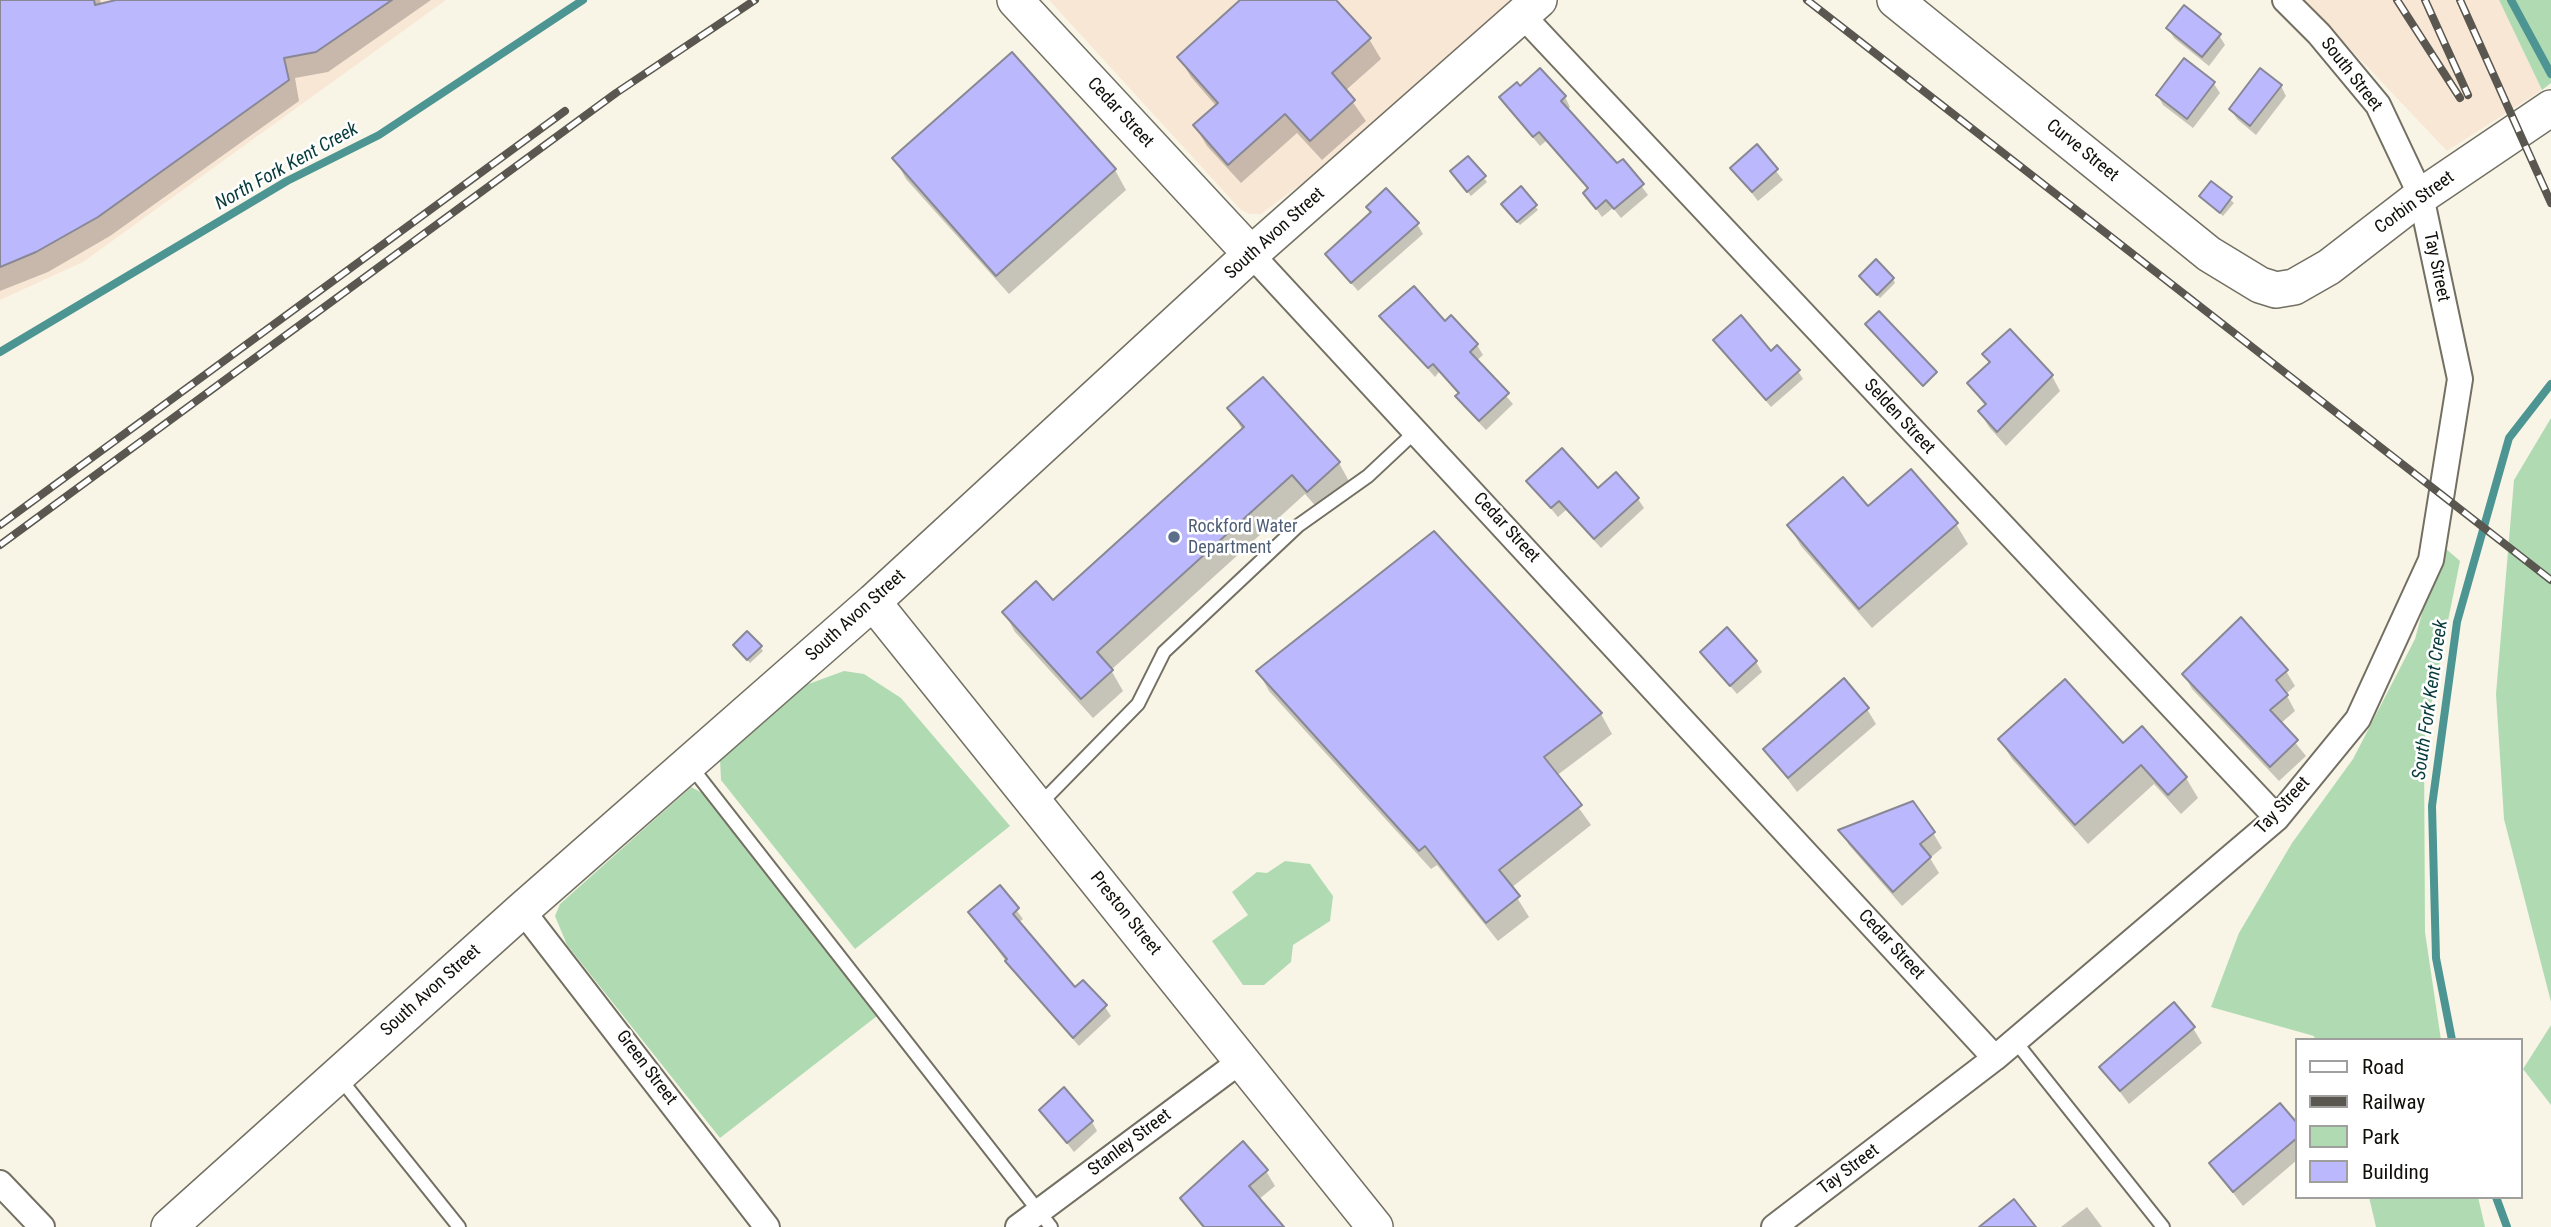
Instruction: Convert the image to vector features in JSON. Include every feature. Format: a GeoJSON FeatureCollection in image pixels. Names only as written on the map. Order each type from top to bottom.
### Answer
{"type":"FeatureCollection","features":[{"type":"Feature","properties":{"kind":"street","name":"Cedar Street"},"geometry":{"type":"LineString","coordinates":[[1015,0],[1996,1058]]}},
{"type":"Feature","properties":{"kind":"street","name":"Curve Street"},"geometry":{"type":"LineString","coordinates":[[1895,0],[2208,254],[2239,275],[2276,290]]}},
{"type":"Feature","properties":{"kind":"street","name":"South Street"},"geometry":{"type":"LineString","coordinates":[[2285,0],[2319,34],[2378,105],[2421,196]]}},
{"type":"Feature","properties":{"kind":"street","name":"South Avon Street"},"geometry":{"type":"LineString","coordinates":[[171,1226],[522,910],[873,603],[1251,254],[1530,8]]}},
{"type":"Feature","properties":{"kind":"street","name":"Selden Street"},"geometry":{"type":"LineString","coordinates":[[1530,8],[2277,818]]}},
{"type":"Feature","properties":{"kind":"street","name":"Corbin Street"},"geometry":{"type":"LineString","coordinates":[[2276,290],[2309,280],[2421,196],[2551,108]]}},
{"type":"Feature","properties":{"kind":"street","name":"Tay Street"},"geometry":{"type":"LineString","coordinates":[[1774,1227],[1996,1058],[2277,818],[2358,719],[2431,560],[2460,379],[2421,196]]}},
{"type":"Feature","properties":{"kind":"street","name":"Preston Street"},"geometry":{"type":"LineString","coordinates":[[873,603],[1376,1227]]}},
{"type":"Feature","properties":{"kind":"street","name":"Green Street"},"geometry":{"type":"LineString","coordinates":[[522,910],[767,1227]]}},
{"type":"Feature","properties":{"kind":"street","name":"Stanley Street"},"geometry":{"type":"LineString","coordinates":[[1018,1227],[1045,1219],[1242,1060]]}},
{"type":"Feature","properties":{"kind":"street"},"geometry":{"type":"LineString","coordinates":[[0,1183],[42,1227]]}},
{"type":"Feature","properties":{"kind":"lane"},"geometry":{"type":"LineString","coordinates":[[1038,807],[1138,704],[1164,652],[1299,525],[1368,476],[1416,431]]}},
{"type":"Feature","properties":{"kind":"lane"},"geometry":{"type":"LineString","coordinates":[[689,764],[1045,1219]]}},
{"type":"Feature","properties":{"kind":"lane"},"geometry":{"type":"LineString","coordinates":[[2015,1041],[2162,1227]]}},
{"type":"Feature","properties":{"kind":"lane"},"geometry":{"type":"LineString","coordinates":[[338,1076],[459,1227]]}},
{"type":"Feature","properties":{"kind":"shaded area"},"geometry":{"type":"Polygon","coordinates":[[[0,0],[446,0],[83,262],[0,300],[0,0]]]}},
{"type":"Feature","properties":{"kind":"shaded area"},"geometry":{"type":"Polygon","coordinates":[[[1049,0],[1514,0],[1304,182],[1261,214],[1250,214],[1241,210],[1049,0]]]}},
{"type":"Feature","properties":{"kind":"shaded area"},"geometry":{"type":"Polygon","coordinates":[[[2304,0],[2499,0],[2542,90],[2447,151],[2304,0]]]}},
{"type":"Feature","properties":{"kind":"green space"},"geometry":{"type":"Polygon","coordinates":[[[2499,0],[2551,0],[2551,83],[2542,90],[2499,0]]]}},
{"type":"Feature","properties":{"kind":"green space"},"geometry":{"type":"Polygon","coordinates":[[[2551,418],[2551,1002],[2504,819],[2496,694],[2514,480],[2551,418]]]}},
{"type":"Feature","properties":{"kind":"green space"},"geometry":{"type":"Polygon","coordinates":[[[2445,548],[2460,561],[2424,741],[2425,932],[2441,1038],[2314,1038],[2211,1007],[2239,933],[2292,843],[2353,759],[2415,639],[2434,569],[2445,548]]]}},
{"type":"Feature","properties":{"kind":"green space"},"geometry":{"type":"Polygon","coordinates":[[[844,671],[864,674],[901,698],[1010,826],[855,949],[721,780],[720,759],[803,686],[844,671]]]}},
{"type":"Feature","properties":{"kind":"green space"},"geometry":{"type":"Polygon","coordinates":[[[691,787],[710,797],[877,1016],[720,1138],[567,945],[555,916],[560,904],[691,787]]]}},
{"type":"Feature","properties":{"kind":"green space"},"geometry":{"type":"Polygon","coordinates":[[[1285,861],[1310,864],[1333,896],[1330,921],[1293,945],[1291,962],[1264,985],[1243,985],[1212,941],[1248,915],[1232,892],[1257,872],[1267,873],[1285,861]]]}},
{"type":"Feature","properties":{"kind":"green space"},"geometry":{"type":"Polygon","coordinates":[[[2551,1025],[2551,1105],[2523,1069],[2551,1025]]]}},
{"type":"Feature","properties":{"kind":"green space"},"geometry":{"type":"Polygon","coordinates":[[[2369,1199],[2478,1199],[2485,1227],[2376,1227],[2369,1199]]]}},
{"type":"Feature","properties":{"kind":"building"},"geometry":{"type":"Polygon","coordinates":[[[0,0],[94,0],[95,5],[116,0],[392,0],[316,52],[284,58],[289,80],[98,217],[36,252],[0,267],[0,0]]]}},
{"type":"Feature","properties":{"kind":"building"},"geometry":{"type":"Polygon","coordinates":[[[1240,0],[1336,0],[1371,38],[1332,73],[1355,100],[1310,141],[1285,114],[1228,165],[1193,125],[1218,103],[1177,57],[1240,0]]]}},
{"type":"Feature","properties":{"kind":"building"},"geometry":{"type":"Polygon","coordinates":[[[2184,5],[2221,34],[2202,57],[2166,28],[2184,5]]]}},
{"type":"Feature","properties":{"kind":"building"},"geometry":{"type":"Polygon","coordinates":[[[1012,52],[1116,169],[996,276],[892,158],[1012,52]]]}},
{"type":"Feature","properties":{"kind":"building"},"geometry":{"type":"Polygon","coordinates":[[[2184,58],[2215,82],[2187,119],[2156,95],[2184,58]]]}},
{"type":"Feature","properties":{"kind":"building"},"geometry":{"type":"Polygon","coordinates":[[[1540,68],[1566,96],[1561,101],[1617,163],[1623,159],[1644,184],[1614,209],[1606,200],[1596,209],[1583,193],[1588,188],[1539,132],[1533,137],[1499,97],[1517,82],[1520,86],[1540,68]]]}},
{"type":"Feature","properties":{"kind":"building"},"geometry":{"type":"Polygon","coordinates":[[[2260,68],[2282,85],[2250,126],[2229,109],[2260,68]]]}},
{"type":"Feature","properties":{"kind":"building"},"geometry":{"type":"Polygon","coordinates":[[[1757,144],[1778,169],[1752,192],[1730,168],[1757,144]]]}},
{"type":"Feature","properties":{"kind":"building"},"geometry":{"type":"Polygon","coordinates":[[[1468,156],[1486,176],[1467,192],[1450,171],[1468,156]]]}},
{"type":"Feature","properties":{"kind":"building"},"geometry":{"type":"Polygon","coordinates":[[[2211,181],[2232,197],[2220,213],[2199,196],[2211,181]]]}},
{"type":"Feature","properties":{"kind":"building"},"geometry":{"type":"Polygon","coordinates":[[[1521,186],[1537,205],[1517,222],[1501,204],[1521,186]]]}},
{"type":"Feature","properties":{"kind":"building"},"geometry":{"type":"Polygon","coordinates":[[[1386,188],[1419,223],[1351,283],[1325,254],[1371,212],[1366,207],[1386,188]]]}},
{"type":"Feature","properties":{"kind":"building"},"geometry":{"type":"Polygon","coordinates":[[[1876,259],[1894,278],[1877,295],[1859,276],[1876,259]]]}},
{"type":"Feature","properties":{"kind":"building"},"geometry":{"type":"Polygon","coordinates":[[[1414,286],[1445,321],[1451,315],[1478,344],[1470,352],[1509,393],[1479,421],[1455,396],[1459,393],[1433,364],[1428,368],[1379,316],[1414,286]]]}},
{"type":"Feature","properties":{"kind":"building"},"geometry":{"type":"Polygon","coordinates":[[[1879,311],[1937,372],[1923,386],[1865,324],[1879,311]]]}},
{"type":"Feature","properties":{"kind":"building"},"geometry":{"type":"Polygon","coordinates":[[[1741,315],[1771,351],[1777,345],[1800,370],[1766,400],[1713,340],[1741,315]]]}},
{"type":"Feature","properties":{"kind":"building"},"geometry":{"type":"Polygon","coordinates":[[[2010,329],[2053,375],[1997,432],[1978,411],[1986,404],[1967,383],[1990,362],[1982,354],[2010,329]]]}},
{"type":"Feature","properties":{"kind":"building","name":"Rockford Water Department"},"geometry":{"type":"Polygon","coordinates":[[[1263,377],[1340,462],[1307,492],[1292,475],[1097,652],[1113,670],[1081,699],[1002,612],[1036,581],[1053,600],[1244,427],[1227,408],[1263,377]]]}},
{"type":"Feature","properties":{"kind":"building"},"geometry":{"type":"Polygon","coordinates":[[[1562,448],[1598,488],[1616,472],[1639,498],[1594,539],[1559,501],[1551,508],[1526,481],[1562,448]]]}},
{"type":"Feature","properties":{"kind":"building"},"geometry":{"type":"Polygon","coordinates":[[[1911,469],[1958,523],[1859,609],[1787,525],[1843,477],[1868,506],[1911,469]]]}},
{"type":"Feature","properties":{"kind":"building"},"geometry":{"type":"Polygon","coordinates":[[[1434,531],[1602,713],[1544,757],[1582,805],[1499,870],[1520,896],[1486,923],[1425,846],[1419,851],[1256,671],[1434,531]]]}},
{"type":"Feature","properties":{"kind":"building"},"geometry":{"type":"Polygon","coordinates":[[[2241,617],[2288,670],[2276,680],[2288,695],[2270,710],[2298,740],[2270,767],[2182,674],[2241,617]]]}},
{"type":"Feature","properties":{"kind":"building"},"geometry":{"type":"Polygon","coordinates":[[[1727,627],[1757,661],[1730,686],[1700,652],[1727,627]]]}},
{"type":"Feature","properties":{"kind":"building"},"geometry":{"type":"Polygon","coordinates":[[[747,631],[762,646],[747,660],[733,645],[747,631]]]}},
{"type":"Feature","properties":{"kind":"building"},"geometry":{"type":"Polygon","coordinates":[[[1844,678],[1869,708],[1788,778],[1763,749],[1844,678]]]}},
{"type":"Feature","properties":{"kind":"building"},"geometry":{"type":"Polygon","coordinates":[[[2065,679],[2123,743],[2142,726],[2187,777],[2168,795],[2141,765],[2075,825],[1998,739],[2065,679]]]}},
{"type":"Feature","properties":{"kind":"building"},"geometry":{"type":"Polygon","coordinates":[[[1913,801],[1935,832],[1920,844],[1931,857],[1893,892],[1838,830],[1913,801]]]}},
{"type":"Feature","properties":{"kind":"building"},"geometry":{"type":"Polygon","coordinates":[[[1000,885],[1019,908],[1013,914],[1075,987],[1083,980],[1107,1005],[1073,1038],[1005,961],[1007,959],[968,912],[1000,885]]]}},
{"type":"Feature","properties":{"kind":"building"},"geometry":{"type":"Polygon","coordinates":[[[2174,1002],[2195,1027],[2120,1091],[2099,1067],[2174,1002]]]}},
{"type":"Feature","properties":{"kind":"building"},"geometry":{"type":"Polygon","coordinates":[[[1064,1087],[1093,1121],[1067,1143],[1039,1110],[1064,1087]]]}},
{"type":"Feature","properties":{"kind":"building"},"geometry":{"type":"Polygon","coordinates":[[[2280,1103],[2296,1122],[2296,1139],[2233,1192],[2209,1163],[2280,1103]]]}},
{"type":"Feature","properties":{"kind":"building"},"geometry":{"type":"Polygon","coordinates":[[[1243,1141],[1268,1170],[1249,1186],[1284,1227],[1204,1227],[1180,1198],[1243,1141]]]}},
{"type":"Feature","properties":{"kind":"building"},"geometry":{"type":"Polygon","coordinates":[[[2014,1199],[2036,1227],[1979,1227],[2014,1199]]]}},
{"type":"Feature","properties":{"kind":"waterway","name":"North Fork Kent Creek"},"geometry":{"type":"LineString","coordinates":[[0,352],[287,181],[379,135],[583,0]]}},
{"type":"Feature","properties":{"kind":"waterway","name":"South Fork Kent Creek"},"geometry":{"type":"LineString","coordinates":[[2511,0],[2551,74]]}},
{"type":"Feature","properties":{"kind":"waterway","name":"South Fork Kent Creek"},"geometry":{"type":"LineString","coordinates":[[2452,1038],[2436,958],[2432,806],[2457,622],[2509,438],[2551,384]]}},
{"type":"Feature","properties":{"kind":"waterway","name":"South Fork Kent Creek"},"geometry":{"type":"LineString","coordinates":[[2497,1199],[2507,1227]]}},
{"type":"Feature","properties":{"kind":"railway"},"geometry":{"type":"LineString","coordinates":[[0,545],[616,93],[755,0]]}},
{"type":"Feature","properties":{"kind":"railway"},"geometry":{"type":"LineString","coordinates":[[1807,0],[2551,580]]}},
{"type":"Feature","properties":{"kind":"railway"},"geometry":{"type":"LineString","coordinates":[[2397,0],[2460,98]]}},
{"type":"Feature","properties":{"kind":"railway"},"geometry":{"type":"LineString","coordinates":[[2425,0],[2468,95]]}},
{"type":"Feature","properties":{"kind":"railway"},"geometry":{"type":"LineString","coordinates":[[2460,0],[2551,203]]}},
{"type":"Feature","properties":{"kind":"railway"},"geometry":{"type":"LineString","coordinates":[[0,525],[565,111]]}},
{"type":"Feature","properties":{"kind":"place","name":"Rockford Water Department"},"geometry":{"type":"Point","coordinates":[1174,537]}}]}
